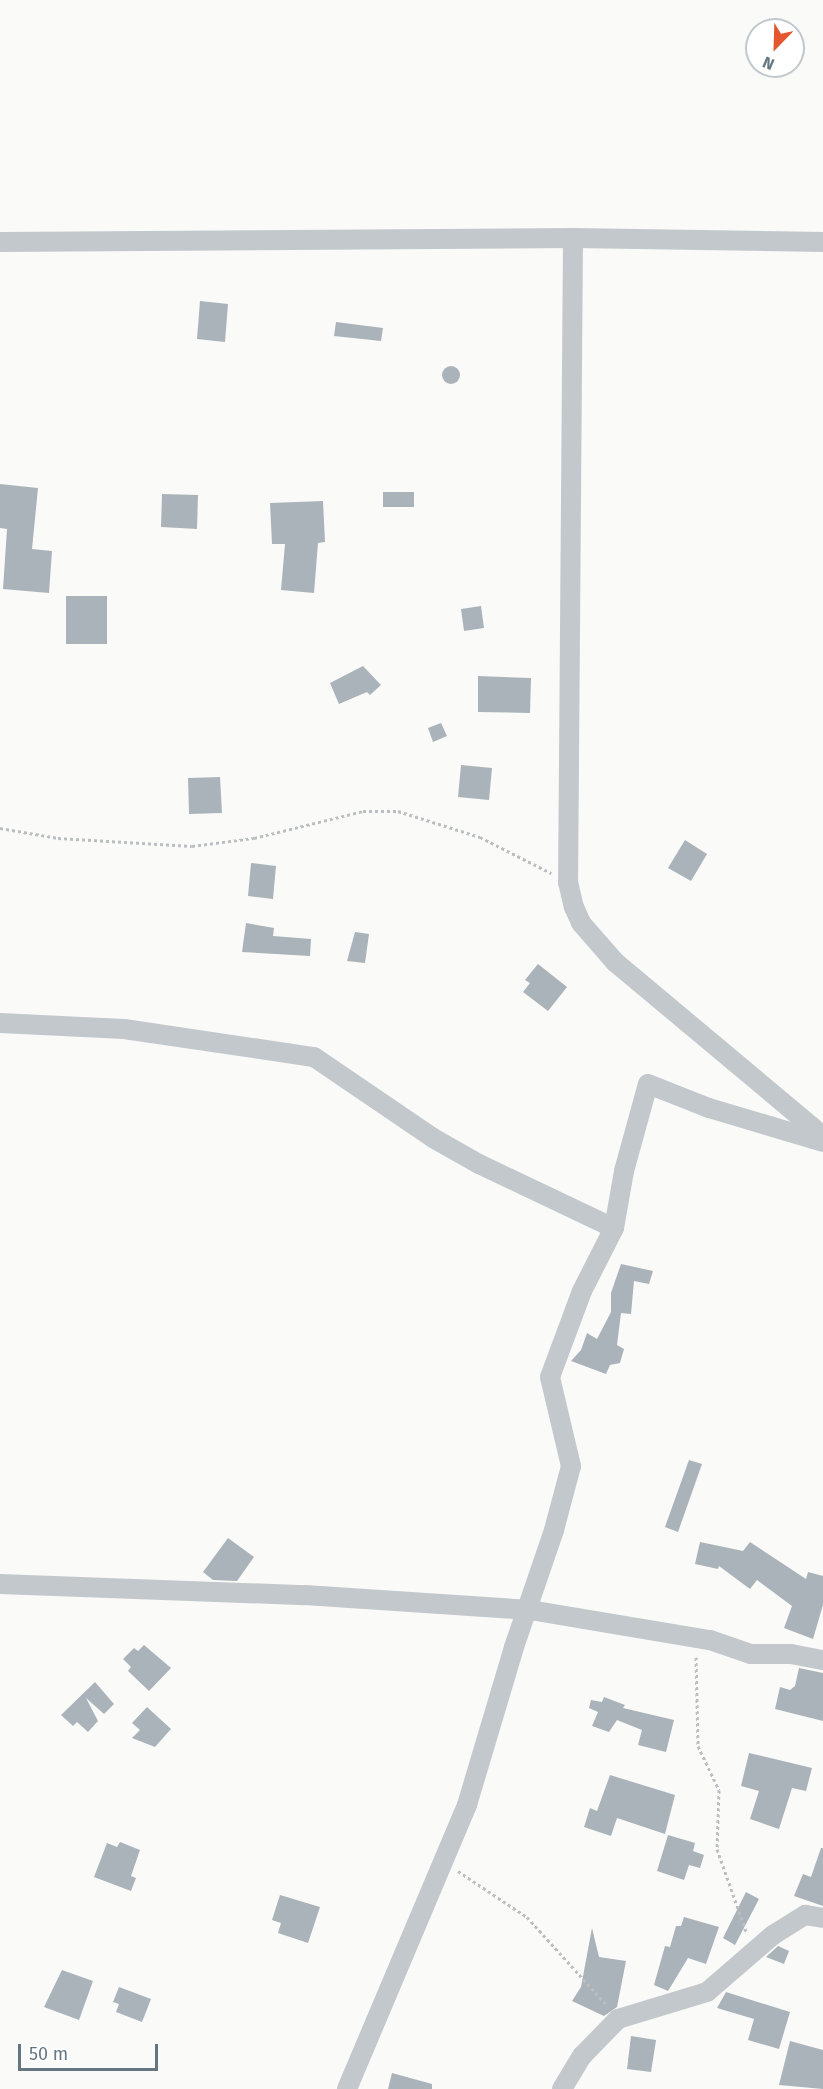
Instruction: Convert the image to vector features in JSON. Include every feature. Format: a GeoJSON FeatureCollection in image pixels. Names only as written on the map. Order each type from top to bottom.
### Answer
{"type":"FeatureCollection","features":[{"type":"Feature","properties":{"kind":"street"},"geometry":{"type":"LineString","coordinates":[[573,238],[568,882],[581,923],[615,962],[823,1136]]}},
{"type":"Feature","properties":{"kind":"street"},"geometry":{"type":"LineString","coordinates":[[0,242],[573,238],[823,242]]}},
{"type":"Feature","properties":{"kind":"street"},"geometry":{"type":"LineString","coordinates":[[0,1023],[124,1029],[314,1057],[433,1138],[479,1164],[614,1228]]}},
{"type":"Feature","properties":{"kind":"street"},"geometry":{"type":"LineString","coordinates":[[347,2089],[445,1863],[470,1795],[514,1647],[530,1610],[571,1466],[550,1377],[582,1291],[614,1228],[624,1171],[648,1084],[709,1108],[823,1142]]}},
{"type":"Feature","properties":{"kind":"street"},"geometry":{"type":"LineString","coordinates":[[0,1584],[305,1595],[530,1610],[695,1637],[751,1654],[791,1654],[823,1660]]}},
{"type":"Feature","properties":{"kind":"street"},"geometry":{"type":"LineString","coordinates":[[562,2089],[582,2056],[618,2019],[707,1992],[773,1935],[806,1915],[823,1918]]}},
{"type":"Feature","properties":{"kind":"path"},"geometry":{"type":"LineString","coordinates":[[0,828],[58,838],[192,846],[254,838],[363,810],[398,811],[480,837],[568,882]]}},
{"type":"Feature","properties":{"kind":"path"},"geometry":{"type":"LineString","coordinates":[[695,1637],[698,1746],[719,1790],[717,1849],[754,1952]]}},
{"type":"Feature","properties":{"kind":"path"},"geometry":{"type":"LineString","coordinates":[[445,1863],[527,1917],[618,2019]]}},
{"type":"Feature","properties":{"kind":"building"},"geometry":{"type":"Polygon","coordinates":[[[200,301],[228,304],[225,342],[197,339],[200,301]]]}},
{"type":"Feature","properties":{"kind":"building"},"geometry":{"type":"Polygon","coordinates":[[[336,322],[383,328],[381,341],[334,336],[336,322]]]}},
{"type":"Feature","properties":{"kind":"building"},"geometry":{"type":"Polygon","coordinates":[[[451,366],[457,369],[460,375],[457,381],[451,384],[445,381],[442,375],[445,369],[451,366]]]}},
{"type":"Feature","properties":{"kind":"building"},"geometry":{"type":"Polygon","coordinates":[[[0,484],[38,488],[32,549],[52,551],[49,593],[3,589],[7,529],[0,528],[0,484]]]}},
{"type":"Feature","properties":{"kind":"building"},"geometry":{"type":"Polygon","coordinates":[[[383,492],[414,492],[414,507],[383,507],[383,492]]]}},
{"type":"Feature","properties":{"kind":"building"},"geometry":{"type":"Polygon","coordinates":[[[162,494],[198,495],[197,529],[161,527],[162,494]]]}},
{"type":"Feature","properties":{"kind":"building"},"geometry":{"type":"Polygon","coordinates":[[[323,501],[325,542],[318,543],[314,593],[281,590],[285,544],[272,544],[270,503],[323,501]]]}},
{"type":"Feature","properties":{"kind":"building"},"geometry":{"type":"Polygon","coordinates":[[[66,596],[107,596],[107,644],[66,644],[66,596]]]}},
{"type":"Feature","properties":{"kind":"building"},"geometry":{"type":"Polygon","coordinates":[[[481,606],[484,628],[464,631],[461,609],[481,606]]]}},
{"type":"Feature","properties":{"kind":"building"},"geometry":{"type":"Polygon","coordinates":[[[363,666],[381,685],[370,695],[367,692],[339,704],[330,683],[363,666]]]}},
{"type":"Feature","properties":{"kind":"building"},"geometry":{"type":"Polygon","coordinates":[[[478,676],[531,678],[530,713],[478,712],[478,676]]]}},
{"type":"Feature","properties":{"kind":"building"},"geometry":{"type":"Polygon","coordinates":[[[441,723],[447,736],[433,742],[428,728],[441,723]]]}},
{"type":"Feature","properties":{"kind":"building"},"geometry":{"type":"Polygon","coordinates":[[[461,765],[492,768],[489,800],[458,797],[461,765]]]}},
{"type":"Feature","properties":{"kind":"building"},"geometry":{"type":"Polygon","coordinates":[[[220,777],[222,813],[189,814],[188,778],[220,777]]]}},
{"type":"Feature","properties":{"kind":"building"},"geometry":{"type":"Polygon","coordinates":[[[685,840],[707,854],[691,881],[668,868],[685,840]]]}},
{"type":"Feature","properties":{"kind":"building"},"geometry":{"type":"Polygon","coordinates":[[[251,863],[276,866],[273,899],[248,896],[251,863]]]}},
{"type":"Feature","properties":{"kind":"building"},"geometry":{"type":"Polygon","coordinates":[[[246,923],[274,928],[273,936],[311,939],[310,956],[242,952],[246,923]]]}},
{"type":"Feature","properties":{"kind":"building"},"geometry":{"type":"Polygon","coordinates":[[[355,932],[369,934],[365,963],[347,961],[355,932]]]}},
{"type":"Feature","properties":{"kind":"building"},"geometry":{"type":"Polygon","coordinates":[[[538,964],[567,987],[548,1011],[523,992],[530,983],[525,980],[538,964]]]}},
{"type":"Feature","properties":{"kind":"building"},"geometry":{"type":"Polygon","coordinates":[[[621,1264],[653,1271],[649,1284],[634,1281],[631,1314],[621,1313],[617,1345],[624,1349],[620,1363],[610,1365],[606,1374],[571,1361],[581,1350],[587,1333],[597,1339],[611,1312],[611,1293],[621,1264]]]}},
{"type":"Feature","properties":{"kind":"building"},"geometry":{"type":"Polygon","coordinates":[[[689,1460],[702,1464],[678,1532],[665,1527],[689,1460]]]}},
{"type":"Feature","properties":{"kind":"building"},"geometry":{"type":"Polygon","coordinates":[[[228,1538],[254,1557],[237,1581],[213,1580],[203,1572],[228,1538]]]}},
{"type":"Feature","properties":{"kind":"building"},"geometry":{"type":"Polygon","coordinates":[[[700,1542],[743,1551],[750,1542],[806,1579],[808,1572],[823,1576],[823,1605],[813,1639],[784,1628],[792,1606],[757,1580],[750,1589],[719,1566],[718,1569],[695,1564],[700,1542]]]}},
{"type":"Feature","properties":{"kind":"building"},"geometry":{"type":"Polygon","coordinates":[[[144,1645],[171,1668],[149,1691],[128,1671],[131,1667],[123,1659],[134,1648],[138,1651],[144,1645]]]}},
{"type":"Feature","properties":{"kind":"building"},"geometry":{"type":"Polygon","coordinates":[[[799,1668],[823,1673],[823,1721],[775,1709],[780,1687],[790,1690],[795,1686],[799,1668]]]}},
{"type":"Feature","properties":{"kind":"building"},"geometry":{"type":"Polygon","coordinates":[[[95,1682],[114,1704],[104,1714],[86,1698],[98,1721],[88,1732],[77,1722],[73,1726],[61,1715],[95,1682]]]}},
{"type":"Feature","properties":{"kind":"building"},"geometry":{"type":"Polygon","coordinates":[[[604,1697],[625,1705],[623,1708],[674,1720],[666,1752],[638,1745],[642,1730],[617,1720],[609,1732],[592,1726],[598,1712],[589,1708],[591,1700],[602,1702],[604,1697]]]}},
{"type":"Feature","properties":{"kind":"building"},"geometry":{"type":"Polygon","coordinates":[[[147,1707],[171,1729],[155,1747],[132,1738],[140,1730],[132,1723],[147,1707]]]}},
{"type":"Feature","properties":{"kind":"building"},"geometry":{"type":"Polygon","coordinates":[[[749,1753],[812,1768],[806,1791],[792,1788],[779,1829],[750,1819],[759,1791],[741,1786],[749,1753]]]}},
{"type":"Feature","properties":{"kind":"building"},"geometry":{"type":"Polygon","coordinates":[[[610,1775],[675,1795],[665,1834],[617,1818],[611,1836],[584,1827],[590,1808],[597,1811],[610,1775]]]}},
{"type":"Feature","properties":{"kind":"building"},"geometry":{"type":"Polygon","coordinates":[[[668,1835],[695,1843],[693,1851],[704,1855],[700,1868],[689,1865],[684,1880],[657,1871],[668,1835]]]}},
{"type":"Feature","properties":{"kind":"building"},"geometry":{"type":"Polygon","coordinates":[[[120,1842],[140,1850],[131,1876],[136,1878],[131,1891],[94,1877],[107,1843],[117,1847],[120,1842]]]}},
{"type":"Feature","properties":{"kind":"building"},"geometry":{"type":"Polygon","coordinates":[[[821,1848],[823,1848],[823,1906],[794,1896],[803,1874],[811,1877],[821,1848]]]}},
{"type":"Feature","properties":{"kind":"building"},"geometry":{"type":"Polygon","coordinates":[[[746,1892],[759,1899],[735,1945],[723,1938],[746,1892]]]}},
{"type":"Feature","properties":{"kind":"building"},"geometry":{"type":"Polygon","coordinates":[[[280,1895],[320,1907],[308,1943],[278,1933],[281,1923],[272,1920],[280,1895]]]}},
{"type":"Feature","properties":{"kind":"building"},"geometry":{"type":"Polygon","coordinates":[[[684,1917],[719,1927],[706,1964],[688,1958],[668,1991],[654,1985],[665,1946],[670,1947],[676,1926],[681,1926],[684,1917]]]}},
{"type":"Feature","properties":{"kind":"building"},"geometry":{"type":"Polygon","coordinates":[[[592,1928],[599,1957],[626,1961],[617,2007],[604,2016],[572,2001],[581,1987],[592,1928]]]}},
{"type":"Feature","properties":{"kind":"building"},"geometry":{"type":"Polygon","coordinates":[[[778,1946],[789,1951],[784,1964],[766,1957],[778,1946]]]}},
{"type":"Feature","properties":{"kind":"building"},"geometry":{"type":"Polygon","coordinates":[[[62,1970],[93,1981],[79,2020],[44,2007],[62,1970]]]}},
{"type":"Feature","properties":{"kind":"building"},"geometry":{"type":"Polygon","coordinates":[[[119,1987],[151,1999],[142,2022],[116,2012],[119,2004],[113,2002],[119,1987]]]}},
{"type":"Feature","properties":{"kind":"building"},"geometry":{"type":"Polygon","coordinates":[[[726,1992],[790,2012],[779,2049],[748,2040],[754,2019],[717,2008],[726,1992]]]}},
{"type":"Feature","properties":{"kind":"building"},"geometry":{"type":"Polygon","coordinates":[[[631,2036],[656,2040],[651,2072],[627,2069],[631,2036]]]}},
{"type":"Feature","properties":{"kind":"building"},"geometry":{"type":"Polygon","coordinates":[[[790,2041],[823,2050],[823,2089],[779,2085],[790,2041]]]}},
{"type":"Feature","properties":{"kind":"building"},"geometry":{"type":"Polygon","coordinates":[[[392,2073],[432,2084],[432,2089],[388,2089],[392,2073]]]}}]}
